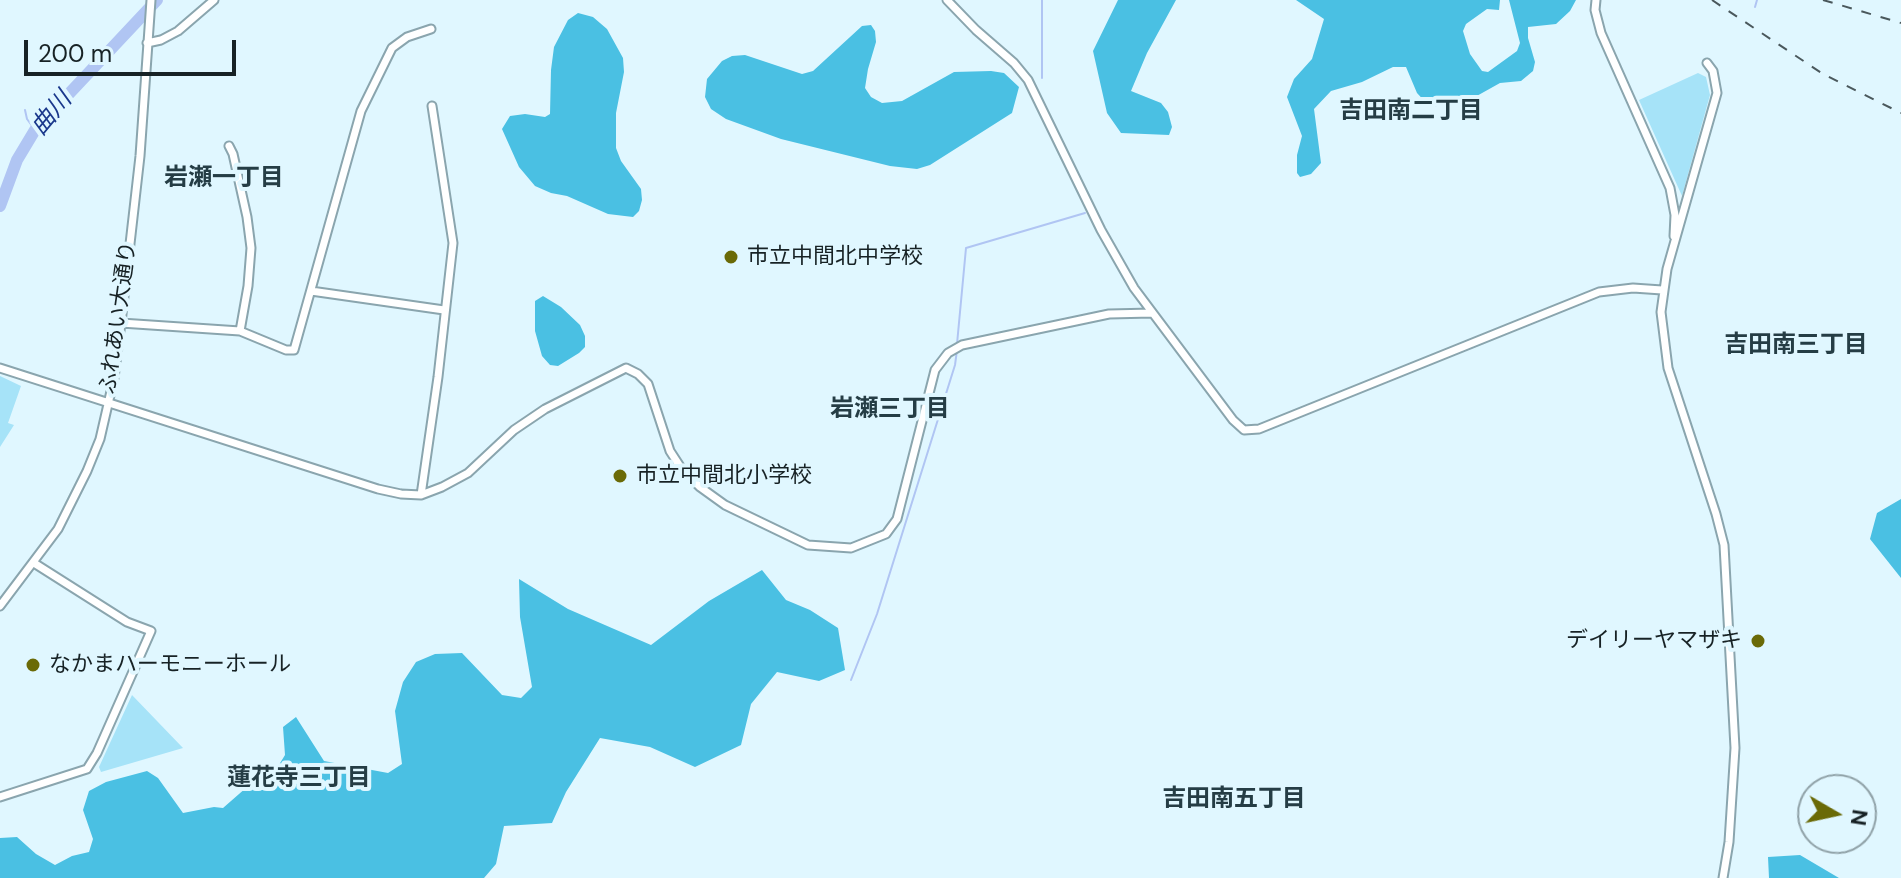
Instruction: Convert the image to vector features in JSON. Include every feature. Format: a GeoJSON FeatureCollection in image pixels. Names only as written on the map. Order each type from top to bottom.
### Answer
{"type":"FeatureCollection","features":[{"type":"Feature","properties":{"kind":"street","name":"ふれあい大通り"},"geometry":{"type":"LineString","coordinates":[[0,606],[58,529],[100,439],[121,323],[140,156],[151,0]]}},
{"type":"Feature","properties":{"kind":"street"},"geometry":{"type":"LineString","coordinates":[[147,43],[178,31],[214,0]]}},
{"type":"Feature","properties":{"kind":"street"},"geometry":{"type":"LineString","coordinates":[[947,0],[1028,80],[1101,230],[1134,288],[1239,427],[1251,431],[1599,292],[1633,288],[1662,290]]}},
{"type":"Feature","properties":{"kind":"street"},"geometry":{"type":"LineString","coordinates":[[1596,0],[1595,10],[1601,33],[1670,188],[1675,215],[1673,250]]}},
{"type":"Feature","properties":{"kind":"street"},"geometry":{"type":"LineString","coordinates":[[121,323],[240,331],[286,350],[294,350],[366,100],[392,48],[407,37],[431,29]]}},
{"type":"Feature","properties":{"kind":"street"},"geometry":{"type":"LineString","coordinates":[[1707,63],[1713,71],[1717,93],[1662,290],[1661,331],[1668,368],[1724,545],[1735,748],[1731,828],[1723,878]]}},
{"type":"Feature","properties":{"kind":"street"},"geometry":{"type":"LineString","coordinates":[[421,495],[453,243],[432,106]]}},
{"type":"Feature","properties":{"kind":"street"},"geometry":{"type":"LineString","coordinates":[[229,146],[247,217],[251,248],[240,331]]}},
{"type":"Feature","properties":{"kind":"street"},"geometry":{"type":"LineString","coordinates":[[311,291],[444,310]]}},
{"type":"Feature","properties":{"kind":"street"},"geometry":{"type":"LineString","coordinates":[[0,368],[378,489],[421,495],[468,473],[514,430],[545,409],[626,368],[648,384],[670,451],[681,468],[700,487],[725,505],[808,545],[851,548],[886,534],[897,519],[935,370],[948,353],[962,345],[1109,314],[1152,313]]}},
{"type":"Feature","properties":{"kind":"street"},"geometry":{"type":"LineString","coordinates":[[0,797],[87,769],[151,631],[127,622],[34,563]]}},
{"type":"Feature","properties":{"kind":"shaded area"},"geometry":{"type":"Polygon","coordinates":[[[1118,0],[1176,0],[1147,53],[1131,91],[1161,103],[1168,112],[1172,127],[1169,135],[1121,133],[1107,113],[1093,51],[1118,0]]]}},
{"type":"Feature","properties":{"kind":"shaded area"},"geometry":{"type":"Polygon","coordinates":[[[1296,0],[1500,0],[1499,10],[1487,9],[1466,24],[1463,31],[1470,54],[1482,71],[1488,72],[1517,51],[1520,43],[1509,0],[1576,0],[1570,11],[1556,24],[1528,27],[1535,62],[1533,71],[1521,81],[1500,83],[1466,102],[1430,107],[1417,93],[1406,67],[1393,67],[1362,82],[1331,91],[1314,109],[1321,163],[1311,174],[1300,177],[1297,173],[1297,155],[1302,136],[1287,97],[1294,79],[1312,59],[1324,19],[1296,0]]]}},
{"type":"Feature","properties":{"kind":"shaded area"},"geometry":{"type":"Polygon","coordinates":[[[578,13],[593,17],[607,29],[623,58],[624,72],[616,113],[616,148],[621,161],[641,189],[639,211],[633,217],[608,214],[535,186],[519,167],[502,129],[510,116],[525,114],[545,117],[550,114],[554,47],[568,20],[578,13]]]}},
{"type":"Feature","properties":{"kind":"shaded area"},"geometry":{"type":"Polygon","coordinates":[[[871,25],[876,42],[865,88],[871,97],[882,103],[902,101],[954,72],[991,71],[1004,73],[1019,87],[1012,113],[930,165],[917,169],[890,166],[781,139],[726,119],[711,109],[705,97],[707,79],[722,61],[732,56],[745,55],[802,74],[813,71],[862,26],[871,25]]]}},
{"type":"Feature","properties":{"kind":"shaded area"},"geometry":{"type":"Polygon","coordinates":[[[1698,73],[1706,77],[1710,95],[1682,196],[1639,100],[1698,73]]]}},
{"type":"Feature","properties":{"kind":"shaded area"},"geometry":{"type":"Polygon","coordinates":[[[543,296],[561,307],[580,325],[585,336],[585,347],[558,366],[550,365],[542,356],[535,331],[535,301],[543,296]]]}},
{"type":"Feature","properties":{"kind":"shaded area"},"geometry":{"type":"Polygon","coordinates":[[[0,376],[21,386],[8,423],[14,425],[0,447],[0,376]]]}},
{"type":"Feature","properties":{"kind":"shaded area"},"geometry":{"type":"Polygon","coordinates":[[[1901,499],[1901,578],[1870,539],[1877,513],[1901,499]]]}},
{"type":"Feature","properties":{"kind":"shaded area"},"geometry":{"type":"Polygon","coordinates":[[[762,570],[786,600],[810,610],[838,628],[845,670],[819,681],[777,672],[751,704],[741,745],[695,767],[650,747],[600,738],[566,792],[552,823],[504,826],[496,864],[484,878],[0,878],[0,838],[17,837],[36,854],[55,865],[89,852],[93,839],[83,810],[89,791],[106,782],[147,771],[158,778],[183,813],[223,808],[247,787],[274,773],[285,755],[283,727],[296,717],[324,761],[388,773],[402,764],[395,711],[403,682],[416,662],[435,654],[462,653],[502,695],[521,698],[532,687],[520,617],[519,579],[568,609],[651,645],[709,601],[762,570]]]}},
{"type":"Feature","properties":{"kind":"shaded area"},"geometry":{"type":"Polygon","coordinates":[[[132,695],[183,748],[101,772],[99,767],[132,695]]]}},
{"type":"Feature","properties":{"kind":"shaded area"},"geometry":{"type":"Polygon","coordinates":[[[1800,855],[1839,878],[1769,878],[1768,857],[1800,855]]]}},
{"type":"Feature","properties":{"kind":"waterway","name":"曲川"},"geometry":{"type":"LineString","coordinates":[[0,206],[17,160],[35,130],[157,0]]}},
{"type":"Feature","properties":{"kind":"waterway"},"geometry":{"type":"LineString","coordinates":[[1042,0],[1042,78]]}},
{"type":"Feature","properties":{"kind":"waterway"},"geometry":{"type":"LineString","coordinates":[[1755,7],[1757,0]]}},
{"type":"Feature","properties":{"kind":"waterway"},"geometry":{"type":"LineString","coordinates":[[25,110],[35,130]]}},
{"type":"Feature","properties":{"kind":"waterway"},"geometry":{"type":"LineString","coordinates":[[957,344],[966,248],[1085,213]]}},
{"type":"Feature","properties":{"kind":"waterway"},"geometry":{"type":"LineString","coordinates":[[851,680],[877,614],[955,365],[957,350]]}},
{"type":"Feature","properties":{"kind":"railway"},"geometry":{"type":"LineString","coordinates":[[1712,0],[1823,74],[1901,113]]}},
{"type":"Feature","properties":{"kind":"railway"},"geometry":{"type":"LineString","coordinates":[[1823,0],[1901,23]]}},
{"type":"Feature","properties":{"kind":"place","name":"市立中間北中学校"},"geometry":{"type":"Point","coordinates":[731,257]}},
{"type":"Feature","properties":{"kind":"place","name":"市立中間北小学校"},"geometry":{"type":"Point","coordinates":[620,476]}},
{"type":"Feature","properties":{"kind":"place","name":"デイリーヤマザキ"},"geometry":{"type":"Point","coordinates":[1758,641]}},
{"type":"Feature","properties":{"kind":"place","name":"なかまハーモニーホール"},"geometry":{"type":"Point","coordinates":[33,665]}},
{"type":"Feature","properties":{"kind":"district","name":"吉田南二丁目"},"geometry":{"type":"Point","coordinates":[1411,112]}},
{"type":"Feature","properties":{"kind":"district","name":"岩瀬一丁目"},"geometry":{"type":"Point","coordinates":[224,179]}},
{"type":"Feature","properties":{"kind":"district","name":"吉田南三丁目"},"geometry":{"type":"Point","coordinates":[1796,346]}},
{"type":"Feature","properties":{"kind":"district","name":"岩瀬三丁目"},"geometry":{"type":"Point","coordinates":[890,410]}},
{"type":"Feature","properties":{"kind":"district","name":"蓮花寺三丁目"},"geometry":{"type":"Point","coordinates":[299,779]}},
{"type":"Feature","properties":{"kind":"district","name":"吉田南五丁目"},"geometry":{"type":"Point","coordinates":[1234,800]}}]}
